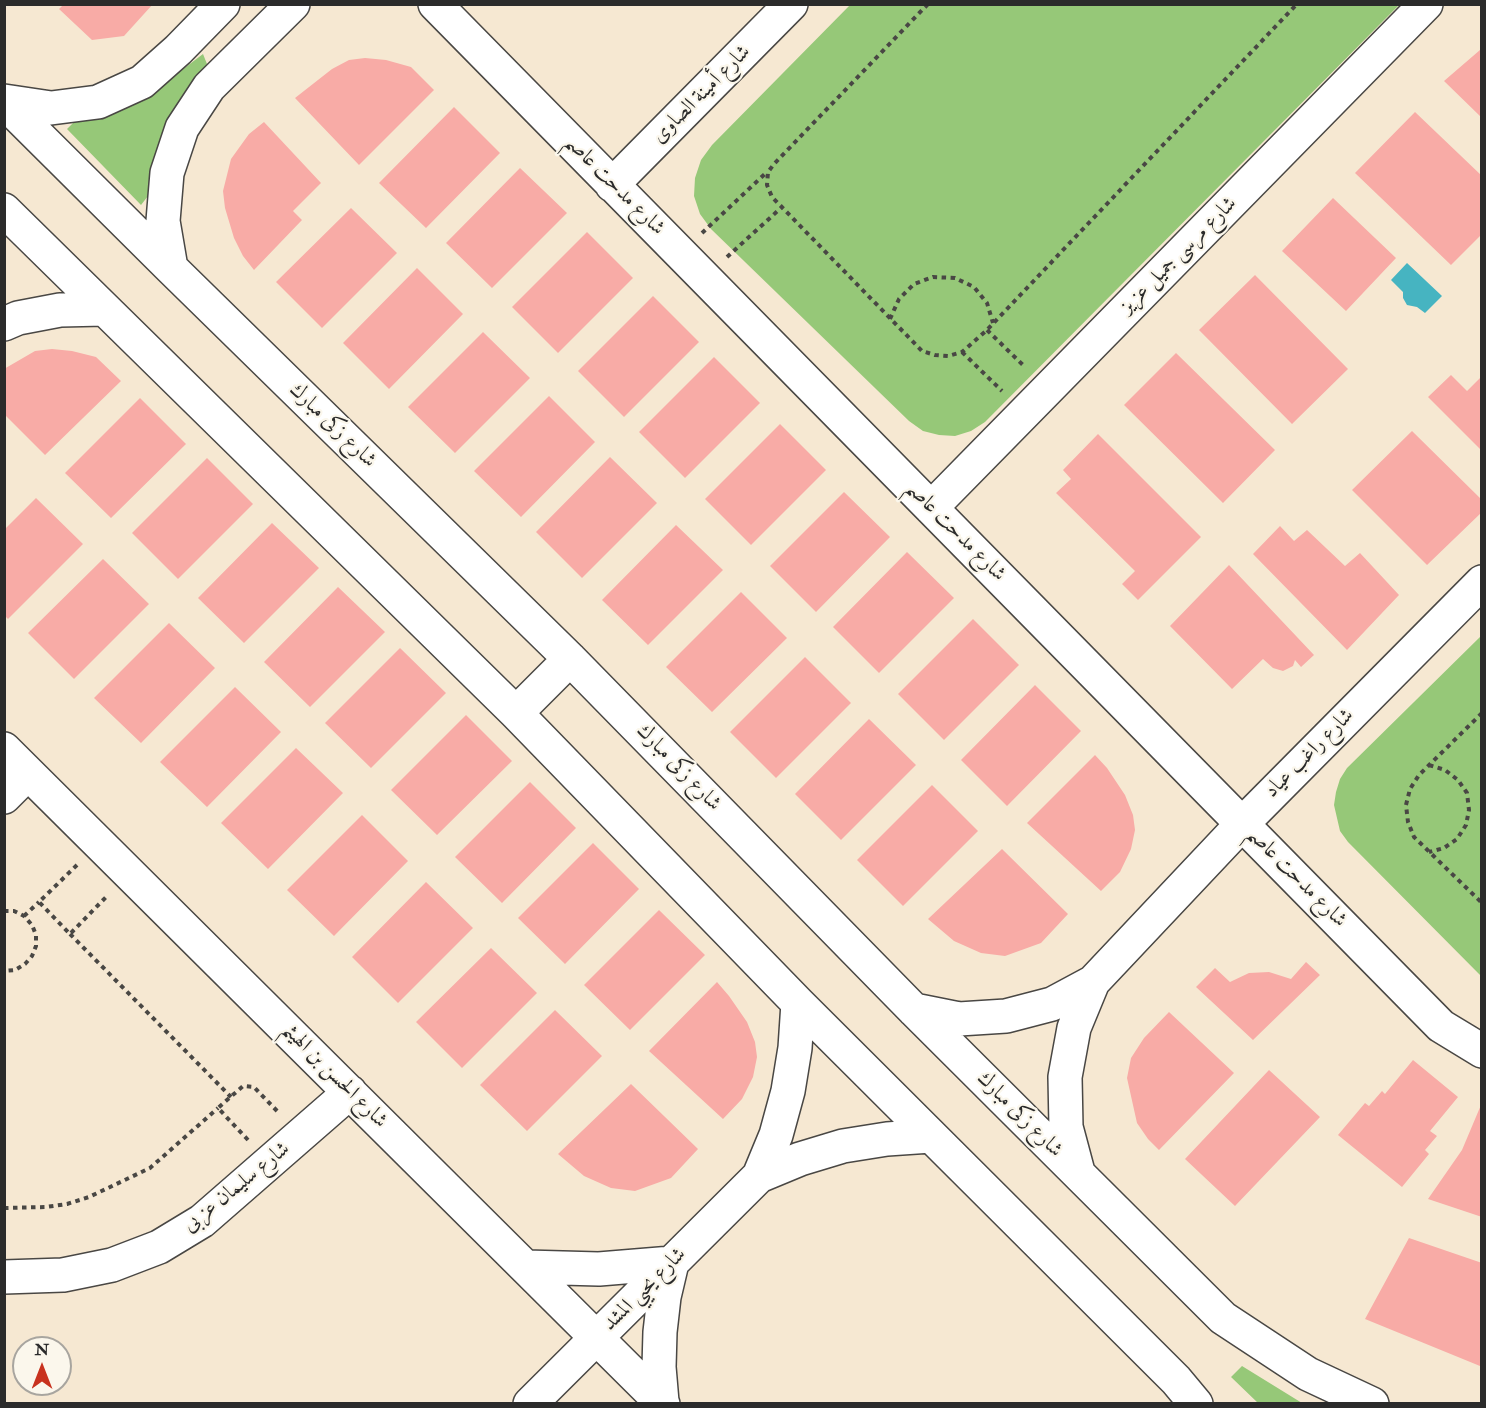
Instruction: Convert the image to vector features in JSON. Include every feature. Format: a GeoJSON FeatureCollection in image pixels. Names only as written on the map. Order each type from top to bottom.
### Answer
{"type":"FeatureCollection","features":[{"type":"Feature","properties":{"kind":"street"},"geometry":{"type":"LineString","coordinates":[[4,101],[51,108],[98,102],[142,82],[178,50],[223,4]]}},
{"type":"Feature","properties":{"kind":"street"},"geometry":{"type":"LineString","coordinates":[[171,268],[163,221],[165,192],[167,173],[182,128],[209,87],[293,4]]}},
{"type":"Feature","properties":{"kind":"street","name":"شارع مدحت عاصم"},"geometry":{"type":"LineString","coordinates":[[435,4],[1441,1026],[1482,1051]]}},
{"type":"Feature","properties":{"kind":"street","name":"شارع أمينة الصاوى"},"geometry":{"type":"LineString","coordinates":[[612,184],[791,4]]}},
{"type":"Feature","properties":{"kind":"street","name":"شارع مرسى جميل عزيز"},"geometry":{"type":"LineString","coordinates":[[931,508],[1426,4]]}},
{"type":"Feature","properties":{"kind":"street","name":"شارع زكى مبارك"},"geometry":{"type":"LineString","coordinates":[[4,101],[570,659],[914,1010],[1223,1318],[1308,1374],[1372,1404]]}},
{"type":"Feature","properties":{"kind":"street"},"geometry":{"type":"LineString","coordinates":[[4,210],[516,713],[798,1003],[1197,1404]]}},
{"type":"Feature","properties":{"kind":"street"},"geometry":{"type":"LineString","coordinates":[[4,324],[18,318],[60,310],[104,309]]}},
{"type":"Feature","properties":{"kind":"street","name":"شارع راغب عياد"},"geometry":{"type":"LineString","coordinates":[[914,1010],[959,1019],[1006,1016],[1052,1004],[1093,981],[1242,824],[1482,582]]}},
{"type":"Feature","properties":{"kind":"street"},"geometry":{"type":"LineString","coordinates":[[516,713],[570,659]]}},
{"type":"Feature","properties":{"kind":"street","name":"شارع الحسن بن الهيثم"},"geometry":{"type":"LineString","coordinates":[[4,750],[662,1403]]}},
{"type":"Feature","properties":{"kind":"street"},"geometry":{"type":"LineString","coordinates":[[4,797],[28,773]]}},
{"type":"Feature","properties":{"kind":"street","name":"شارع راغب عياد"},"geometry":{"type":"LineString","coordinates":[[1078,1174],[1066,1127],[1065,1077],[1074,1028],[1093,981]]}},
{"type":"Feature","properties":{"kind":"street","name":"شارع يحيي المشد"},"geometry":{"type":"LineString","coordinates":[[530,1404],[759,1176],[776,1135],[788,1091],[795,1048],[798,1003]]}},
{"type":"Feature","properties":{"kind":"street","name":"شارع سليمان عزبى"},"geometry":{"type":"LineString","coordinates":[[4,1277],[63,1275],[112,1265],[159,1247],[202,1221],[350,1092]]}},
{"type":"Feature","properties":{"kind":"street","name":"شارع يحيي المشد"},"geometry":{"type":"LineString","coordinates":[[759,1176],[800,1159],[843,1146],[887,1139],[931,1136]]}},
{"type":"Feature","properties":{"kind":"street"},"geometry":{"type":"LineString","coordinates":[[526,1268],[599,1269],[672,1263],[664,1297],[660,1332],[659,1367],[662,1403]]}},
{"type":"Feature","properties":{"kind":"path"},"geometry":{"type":"LineString","coordinates":[[680,253],[768,172],[928,4]]}},
{"type":"Feature","properties":{"kind":"path"},"geometry":{"type":"LineString","coordinates":[[768,172],[767,185],[772,197],[922,351],[942,355],[962,351],[994,323],[1297,4]]}},
{"type":"Feature","properties":{"kind":"path"},"geometry":{"type":"LineString","coordinates":[[704,278],[782,207]]}},
{"type":"Feature","properties":{"kind":"path"},"geometry":{"type":"LineString","coordinates":[[890,319],[899,299],[914,284],[933,277],[944,277],[955,278],[974,287],[987,303],[994,323]]}},
{"type":"Feature","properties":{"kind":"path"},"geometry":{"type":"LineString","coordinates":[[987,330],[1048,389]]}},
{"type":"Feature","properties":{"kind":"path"},"geometry":{"type":"LineString","coordinates":[[962,351],[1025,412]]}},
{"type":"Feature","properties":{"kind":"path"},"geometry":{"type":"LineString","coordinates":[[1482,713],[1419,775],[1410,789],[1406,806],[1408,822],[1414,837],[1482,903]]}},
{"type":"Feature","properties":{"kind":"path"},"geometry":{"type":"LineString","coordinates":[[1428,852],[1444,848],[1457,839],[1466,825],[1469,810],[1467,793],[1458,780],[1445,770],[1429,765]]}},
{"type":"Feature","properties":{"kind":"path"},"geometry":{"type":"LineString","coordinates":[[24,916],[99,843]]}},
{"type":"Feature","properties":{"kind":"path"},"geometry":{"type":"LineString","coordinates":[[70,934],[129,873]]}},
{"type":"Feature","properties":{"kind":"path"},"geometry":{"type":"LineString","coordinates":[[39,902],[231,1096]]}},
{"type":"Feature","properties":{"kind":"path"},"geometry":{"type":"LineString","coordinates":[[4,910],[14,911],[24,916],[32,924],[36,935],[36,946],[32,956],[25,964],[15,970],[4,971]]}},
{"type":"Feature","properties":{"kind":"path"},"geometry":{"type":"LineString","coordinates":[[4,1208],[46,1208],[67,1204],[89,1197],[150,1168],[243,1086],[254,1087],[301,1135]]}},
{"type":"Feature","properties":{"kind":"path"},"geometry":{"type":"LineString","coordinates":[[218,1108],[269,1163]]}},
{"type":"Feature","properties":{"kind":"green space"},"geometry":{"type":"Polygon","coordinates":[[[850,5],[1399,5],[985,422],[971,431],[955,436],[923,431],[909,421],[711,229],[700,214],[694,196],[695,178],[701,160],[712,145],[850,5]]]}},
{"type":"Feature","properties":{"kind":"green space"},"geometry":{"type":"Polygon","coordinates":[[[203,54],[207,64],[183,99],[151,176],[148,196],[141,205],[67,129],[74,122],[146,97],[203,54]]]}},
{"type":"Feature","properties":{"kind":"green space"},"geometry":{"type":"Polygon","coordinates":[[[1481,636],[1481,976],[1348,842],[1340,831],[1334,805],[1340,779],[1347,768],[1481,636]]]}},
{"type":"Feature","properties":{"kind":"green space"},"geometry":{"type":"Polygon","coordinates":[[[1242,1366],[1302,1403],[1258,1403],[1231,1377],[1242,1366]]]}},
{"type":"Feature","properties":{"kind":"water"},"geometry":{"type":"Polygon","coordinates":[[[1407,263],[1442,296],[1425,313],[1417,307],[1407,305],[1403,292],[1391,280],[1407,263]]]}},
{"type":"Feature","properties":{"kind":"building"},"geometry":{"type":"Polygon","coordinates":[[[64,4],[153,4],[124,36],[92,40],[59,9],[64,4]]]}},
{"type":"Feature","properties":{"kind":"building"},"geometry":{"type":"Polygon","coordinates":[[[1480,50],[1482,51],[1482,118],[1444,81],[1480,50]]]}},
{"type":"Feature","properties":{"kind":"building"},"geometry":{"type":"Polygon","coordinates":[[[365,58],[386,60],[411,67],[434,90],[359,165],[295,98],[332,69],[349,60],[365,58]]]}},
{"type":"Feature","properties":{"kind":"building"},"geometry":{"type":"Polygon","coordinates":[[[454,107],[500,153],[426,228],[379,183],[454,107]]]}},
{"type":"Feature","properties":{"kind":"building"},"geometry":{"type":"Polygon","coordinates":[[[1415,112],[1482,176],[1482,234],[1451,265],[1355,173],[1415,112]]]}},
{"type":"Feature","properties":{"kind":"building"},"geometry":{"type":"Polygon","coordinates":[[[264,122],[321,183],[293,211],[302,220],[254,270],[243,256],[234,238],[225,208],[223,191],[231,159],[249,134],[264,122]]]}},
{"type":"Feature","properties":{"kind":"building"},"geometry":{"type":"Polygon","coordinates":[[[520,168],[567,213],[492,288],[446,243],[520,168]]]}},
{"type":"Feature","properties":{"kind":"building"},"geometry":{"type":"Polygon","coordinates":[[[1333,198],[1396,258],[1346,311],[1282,251],[1333,198]]]}},
{"type":"Feature","properties":{"kind":"building"},"geometry":{"type":"Polygon","coordinates":[[[351,208],[397,253],[322,328],[276,282],[351,208]]]}},
{"type":"Feature","properties":{"kind":"building"},"geometry":{"type":"Polygon","coordinates":[[[587,232],[633,278],[558,353],[512,307],[587,232]]]}},
{"type":"Feature","properties":{"kind":"building"},"geometry":{"type":"Polygon","coordinates":[[[417,268],[463,314],[389,389],[343,343],[417,268]]]}},
{"type":"Feature","properties":{"kind":"building"},"geometry":{"type":"Polygon","coordinates":[[[1255,275],[1348,369],[1292,424],[1199,330],[1255,275]]]}},
{"type":"Feature","properties":{"kind":"building"},"geometry":{"type":"Polygon","coordinates":[[[653,296],[699,342],[624,417],[578,371],[653,296]]]}},
{"type":"Feature","properties":{"kind":"building"},"geometry":{"type":"Polygon","coordinates":[[[483,332],[530,378],[455,453],[408,407],[483,332]]]}},
{"type":"Feature","properties":{"kind":"building"},"geometry":{"type":"Polygon","coordinates":[[[52,349],[96,357],[121,381],[45,455],[4,414],[4,369],[35,351],[52,349]]]}},
{"type":"Feature","properties":{"kind":"building"},"geometry":{"type":"Polygon","coordinates":[[[1176,353],[1275,450],[1223,503],[1124,405],[1176,353]]]}},
{"type":"Feature","properties":{"kind":"building"},"geometry":{"type":"Polygon","coordinates":[[[714,357],[760,403],[685,478],[639,432],[714,357]]]}},
{"type":"Feature","properties":{"kind":"building"},"geometry":{"type":"Polygon","coordinates":[[[1451,375],[1467,391],[1482,376],[1482,451],[1428,397],[1451,375]]]}},
{"type":"Feature","properties":{"kind":"building"},"geometry":{"type":"Polygon","coordinates":[[[549,396],[595,442],[521,517],[474,471],[549,396]]]}},
{"type":"Feature","properties":{"kind":"building"},"geometry":{"type":"Polygon","coordinates":[[[140,398],[186,444],[111,518],[65,473],[140,398]]]}},
{"type":"Feature","properties":{"kind":"building"},"geometry":{"type":"Polygon","coordinates":[[[780,424],[826,470],[751,545],[705,499],[780,424]]]}},
{"type":"Feature","properties":{"kind":"building"},"geometry":{"type":"Polygon","coordinates":[[[1412,431],[1482,500],[1482,512],[1427,565],[1352,490],[1412,431]]]}},
{"type":"Feature","properties":{"kind":"building"},"geometry":{"type":"Polygon","coordinates":[[[1098,434],[1201,537],[1138,600],[1122,584],[1135,571],[1056,493],[1071,479],[1063,470],[1098,434]]]}},
{"type":"Feature","properties":{"kind":"building"},"geometry":{"type":"Polygon","coordinates":[[[610,457],[657,503],[582,578],[536,532],[610,457]]]}},
{"type":"Feature","properties":{"kind":"building"},"geometry":{"type":"Polygon","coordinates":[[[207,458],[253,504],[178,579],[132,533],[207,458]]]}},
{"type":"Feature","properties":{"kind":"building"},"geometry":{"type":"Polygon","coordinates":[[[844,492],[890,537],[816,612],[770,566],[844,492]]]}},
{"type":"Feature","properties":{"kind":"building"},"geometry":{"type":"Polygon","coordinates":[[[36,498],[83,544],[8,619],[4,615],[4,530],[36,498]]]}},
{"type":"Feature","properties":{"kind":"building"},"geometry":{"type":"Polygon","coordinates":[[[272,523],[319,568],[244,643],[198,598],[272,523]]]}},
{"type":"Feature","properties":{"kind":"building"},"geometry":{"type":"Polygon","coordinates":[[[676,525],[723,570],[648,645],[602,600],[676,525]]]}},
{"type":"Feature","properties":{"kind":"building"},"geometry":{"type":"Polygon","coordinates":[[[1280,526],[1294,541],[1307,530],[1345,566],[1360,553],[1399,595],[1347,650],[1253,554],[1280,526]]]}},
{"type":"Feature","properties":{"kind":"building"},"geometry":{"type":"Polygon","coordinates":[[[907,552],[954,598],[879,673],[833,627],[907,552]]]}},
{"type":"Feature","properties":{"kind":"building"},"geometry":{"type":"Polygon","coordinates":[[[103,559],[149,604],[74,679],[28,633],[103,559]]]}},
{"type":"Feature","properties":{"kind":"building"},"geometry":{"type":"Polygon","coordinates":[[[1229,565],[1314,655],[1301,667],[1295,660],[1293,666],[1283,671],[1273,668],[1263,659],[1232,689],[1170,626],[1229,565]]]}},
{"type":"Feature","properties":{"kind":"building"},"geometry":{"type":"Polygon","coordinates":[[[338,587],[385,632],[310,707],[264,662],[338,587]]]}},
{"type":"Feature","properties":{"kind":"building"},"geometry":{"type":"Polygon","coordinates":[[[741,592],[787,638],[712,712],[666,667],[741,592]]]}},
{"type":"Feature","properties":{"kind":"building"},"geometry":{"type":"Polygon","coordinates":[[[973,619],[1019,665],[944,740],[898,694],[973,619]]]}},
{"type":"Feature","properties":{"kind":"building"},"geometry":{"type":"Polygon","coordinates":[[[169,623],[215,668],[141,743],[94,698],[169,623]]]}},
{"type":"Feature","properties":{"kind":"building"},"geometry":{"type":"Polygon","coordinates":[[[400,648],[446,693],[371,768],[325,723],[400,648]]]}},
{"type":"Feature","properties":{"kind":"building"},"geometry":{"type":"Polygon","coordinates":[[[805,657],[851,703],[776,778],[730,732],[805,657]]]}},
{"type":"Feature","properties":{"kind":"building"},"geometry":{"type":"Polygon","coordinates":[[[1035,685],[1081,731],[1007,806],[961,760],[1035,685]]]}},
{"type":"Feature","properties":{"kind":"building"},"geometry":{"type":"Polygon","coordinates":[[[235,687],[281,732],[207,807],[160,762],[235,687]]]}},
{"type":"Feature","properties":{"kind":"building"},"geometry":{"type":"Polygon","coordinates":[[[466,715],[512,761],[437,835],[391,790],[466,715]]]}},
{"type":"Feature","properties":{"kind":"building"},"geometry":{"type":"Polygon","coordinates":[[[869,719],[916,765],[841,840],[795,794],[869,719]]]}},
{"type":"Feature","properties":{"kind":"building"},"geometry":{"type":"Polygon","coordinates":[[[296,748],[343,793],[268,869],[221,823],[296,748]]]}},
{"type":"Feature","properties":{"kind":"building"},"geometry":{"type":"Polygon","coordinates":[[[1095,755],[1125,795],[1133,815],[1135,830],[1131,849],[1120,872],[1101,891],[1027,823],[1095,755]]]}},
{"type":"Feature","properties":{"kind":"building"},"geometry":{"type":"Polygon","coordinates":[[[530,782],[576,828],[502,903],[455,857],[530,782]]]}},
{"type":"Feature","properties":{"kind":"building"},"geometry":{"type":"Polygon","coordinates":[[[932,785],[978,831],[903,906],[857,860],[932,785]]]}},
{"type":"Feature","properties":{"kind":"building"},"geometry":{"type":"Polygon","coordinates":[[[362,815],[408,861],[334,936],[287,890],[362,815]]]}},
{"type":"Feature","properties":{"kind":"building"},"geometry":{"type":"Polygon","coordinates":[[[593,843],[639,889],[565,964],[518,918],[593,843]]]}},
{"type":"Feature","properties":{"kind":"building"},"geometry":{"type":"Polygon","coordinates":[[[1002,849],[1068,914],[1041,943],[1005,956],[981,953],[954,941],[928,919],[1002,849]]]}},
{"type":"Feature","properties":{"kind":"building"},"geometry":{"type":"Polygon","coordinates":[[[426,882],[473,928],[398,1003],[352,957],[426,882]]]}},
{"type":"Feature","properties":{"kind":"building"},"geometry":{"type":"Polygon","coordinates":[[[659,910],[705,955],[630,1030],[584,985],[659,910]]]}},
{"type":"Feature","properties":{"kind":"building"},"geometry":{"type":"Polygon","coordinates":[[[491,948],[537,993],[462,1068],[416,1022],[491,948]]]}},
{"type":"Feature","properties":{"kind":"building"},"geometry":{"type":"Polygon","coordinates":[[[1306,962],[1320,975],[1253,1040],[1196,987],[1215,968],[1230,982],[1249,973],[1269,972],[1291,979],[1306,962]]]}},
{"type":"Feature","properties":{"kind":"building"},"geometry":{"type":"Polygon","coordinates":[[[717,982],[747,1022],[755,1042],[757,1057],[753,1077],[742,1099],[723,1119],[649,1051],[717,982]]]}},
{"type":"Feature","properties":{"kind":"building"},"geometry":{"type":"Polygon","coordinates":[[[555,1010],[602,1056],[527,1131],[480,1085],[555,1010]]]}},
{"type":"Feature","properties":{"kind":"building"},"geometry":{"type":"Polygon","coordinates":[[[1169,1012],[1234,1073],[1159,1150],[1137,1123],[1127,1078],[1131,1058],[1144,1038],[1169,1012]]]}},
{"type":"Feature","properties":{"kind":"building"},"geometry":{"type":"Polygon","coordinates":[[[1413,1060],[1458,1097],[1430,1131],[1437,1136],[1425,1150],[1429,1154],[1402,1187],[1338,1135],[1365,1103],[1369,1106],[1382,1091],[1385,1094],[1413,1060]]]}},
{"type":"Feature","properties":{"kind":"building"},"geometry":{"type":"Polygon","coordinates":[[[1269,1070],[1320,1117],[1235,1206],[1185,1159],[1269,1070]]]}},
{"type":"Feature","properties":{"kind":"building"},"geometry":{"type":"Polygon","coordinates":[[[631,1084],[698,1149],[671,1178],[635,1191],[611,1188],[584,1176],[558,1154],[631,1084]]]}},
{"type":"Feature","properties":{"kind":"building"},"geometry":{"type":"Polygon","coordinates":[[[1481,1105],[1482,1217],[1428,1199],[1462,1150],[1481,1105]]]}},
{"type":"Feature","properties":{"kind":"building"},"geometry":{"type":"Polygon","coordinates":[[[1409,1238],[1482,1263],[1482,1356],[1480,1366],[1365,1319],[1409,1238]]]}}]}
